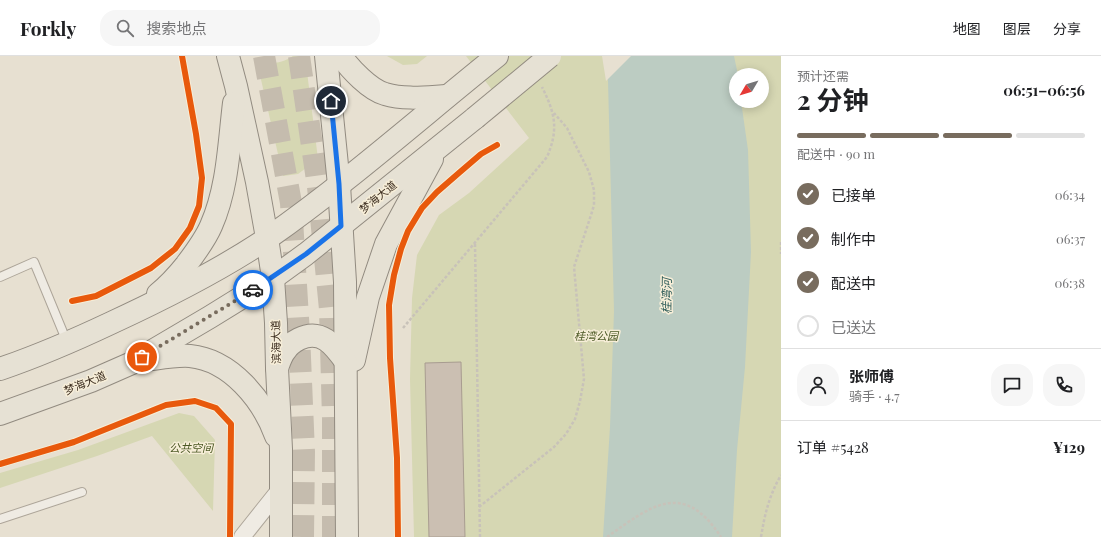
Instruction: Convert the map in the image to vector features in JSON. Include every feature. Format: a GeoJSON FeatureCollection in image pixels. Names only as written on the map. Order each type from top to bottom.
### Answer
{"type":"FeatureCollection","features":[{"type":"Feature","properties":{"kind":"main road","name":"滨海大道"},"geometry":{"type":"LineString","coordinates":[[228,56],[236,86],[267,238],[273,278],[281,449],[281,537]]}},
{"type":"Feature","properties":{"kind":"main road"},"geometry":{"type":"LineString","coordinates":[[326,56],[339,184],[345,282],[347,537]]}},
{"type":"Feature","properties":{"kind":"main road"},"geometry":{"type":"LineString","coordinates":[[341,56],[347,65],[367,83],[384,94],[410,98],[451,93]]}},
{"type":"Feature","properties":{"kind":"main road"},"geometry":{"type":"LineString","coordinates":[[0,369],[67,343],[137,311],[211,273],[267,238],[339,184],[497,56]]}},
{"type":"Feature","properties":{"kind":"main road","name":"梦海大道"},"geometry":{"type":"LineString","coordinates":[[0,414],[84,384],[132,363],[273,278],[438,149],[550,56]]}},
{"type":"Feature","properties":{"kind":"main road"},"geometry":{"type":"LineString","coordinates":[[137,311],[162,291],[180,272],[197,251],[211,226],[220,198],[227,164],[236,86]]}},
{"type":"Feature","properties":{"kind":"main road"},"geometry":{"type":"LineString","coordinates":[[346,394],[368,297],[386,244],[438,149]]}},
{"type":"Feature","properties":{"kind":"main road"},"geometry":{"type":"LineString","coordinates":[[277,368],[285,351],[293,342],[304,336],[313,335],[324,338],[336,349],[346,362]]}},
{"type":"Feature","properties":{"kind":"main road"},"geometry":{"type":"LineString","coordinates":[[132,363],[170,356],[191,356],[211,362],[230,372],[248,388],[263,407],[272,424],[281,449]]}},
{"type":"Feature","properties":{"kind":"street"},"geometry":{"type":"LineString","coordinates":[[242,537],[281,488]]}},
{"type":"Feature","properties":{"kind":"lane"},"geometry":{"type":"LineString","coordinates":[[0,276],[34,262],[67,343]]}},
{"type":"Feature","properties":{"kind":"lane"},"geometry":{"type":"LineString","coordinates":[[0,519],[82,492]]}},
{"type":"Feature","properties":{"kind":"path"},"geometry":{"type":"LineString","coordinates":[[479,507],[560,441],[572,426],[575,419],[584,379],[574,267],[594,205],[594,190],[588,172],[567,128],[554,113],[538,81]]}},
{"type":"Feature","properties":{"kind":"path"},"geometry":{"type":"LineString","coordinates":[[403,328],[547,157],[555,135],[554,113]]}},
{"type":"Feature","properties":{"kind":"path"},"geometry":{"type":"LineString","coordinates":[[781,242],[781,254]]}},
{"type":"Feature","properties":{"kind":"path"},"geometry":{"type":"LineString","coordinates":[[475,244],[480,537]]}},
{"type":"Feature","properties":{"kind":"path"},"geometry":{"type":"LineString","coordinates":[[761,537],[765,512],[773,489],[781,475]]}},
{"type":"Feature","properties":{"kind":"path"},"geometry":{"type":"LineString","coordinates":[[607,537],[649,509],[670,503],[681,503],[693,507],[704,515],[721,537]]}},
{"type":"Feature","properties":{"kind":"green space"},"geometry":{"type":"Polygon","coordinates":[[[293,56],[305,56],[318,159],[298,174],[283,176],[257,62],[276,63],[285,61],[293,56]]]}},
{"type":"Feature","properties":{"kind":"green space"},"geometry":{"type":"Polygon","coordinates":[[[387,56],[427,56],[417,64],[403,65],[387,56]]]}},
{"type":"Feature","properties":{"kind":"green space","name":"桂湾公园"},"geometry":{"type":"Polygon","coordinates":[[[466,56],[781,56],[781,537],[414,537],[410,379],[412,298],[417,255],[439,215],[469,193],[529,138],[466,56]]]}},
{"type":"Feature","properties":{"kind":"green space","name":"公共空间"},"geometry":{"type":"Polygon","coordinates":[[[179,413],[194,416],[215,440],[213,511],[152,436],[0,488],[0,473],[78,450],[179,413]]]}},
{"type":"Feature","properties":{"kind":"water","name":"桂湾河"},"geometry":{"type":"Polygon","coordinates":[[[604,56],[734,56],[737,68],[729,68],[729,108],[742,108],[748,150],[751,252],[745,367],[737,450],[732,537],[603,537],[610,427],[614,311],[608,81],[604,56]]]}},
{"type":"Feature","properties":{"kind":"pier"},"geometry":{"type":"Polygon","coordinates":[[[602,56],[631,56],[606,81],[602,56]]]}},
{"type":"Feature","properties":{"kind":"building"},"geometry":{"type":"Polygon","coordinates":[[[461,362],[465,537],[429,537],[425,363],[461,362]]]}},
{"type":"Feature","properties":{"kind":"tunnel"},"geometry":{"type":"LineString","coordinates":[[264,56],[291,203],[304,452],[303,537]]}},
{"type":"Feature","properties":{"kind":"tunnel"},"geometry":{"type":"LineString","coordinates":[[299,56],[318,187],[330,309],[333,419],[333,537]]}},
{"type":"Feature","properties":{"kind":"cycle path"},"geometry":{"type":"LineString","coordinates":[[72,301],[96,296],[151,268],[175,249],[190,228],[199,206],[202,178],[182,56]]}},
{"type":"Feature","properties":{"kind":"cycle path"},"geometry":{"type":"LineString","coordinates":[[398,537],[397,458],[390,358],[389,305],[394,275],[401,249],[408,231],[422,208],[437,192],[481,154],[497,145]]}},
{"type":"Feature","properties":{"kind":"cycle path"},"geometry":{"type":"LineString","coordinates":[[0,464],[74,442],[166,405],[195,401],[216,408],[231,424],[230,537]]}},
{"type":"Feature","properties":{"kind":"way so far"},"geometry":{"type":"LineString","coordinates":[[142,357],[163,346],[253,290]]}},
{"type":"Feature","properties":{"kind":"route"},"geometry":{"type":"LineString","coordinates":[[253,290],[273,278],[341,226],[339,184],[331,101]]}}]}
